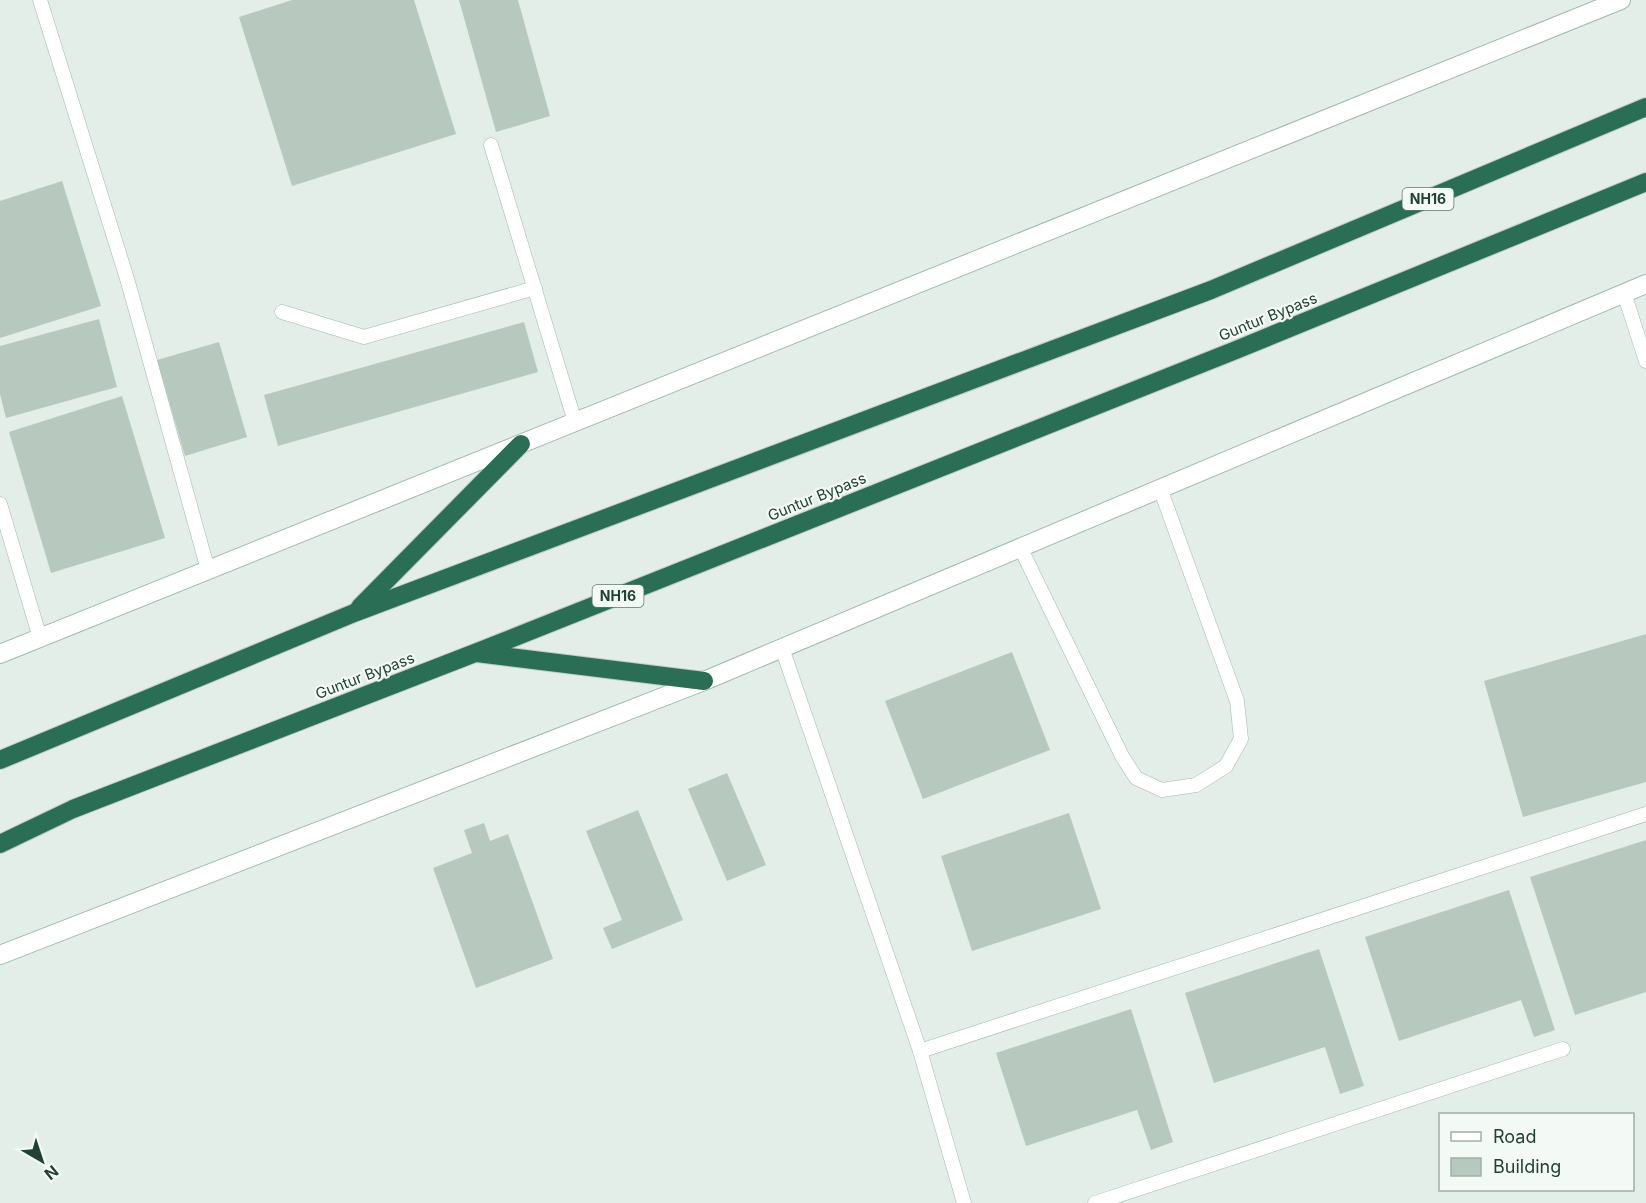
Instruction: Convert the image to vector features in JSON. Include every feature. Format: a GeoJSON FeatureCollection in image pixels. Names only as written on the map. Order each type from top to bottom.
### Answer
{"type":"FeatureCollection","features":[{"type":"Feature","properties":{"kind":"highway","name":"NH16"},"geometry":{"type":"LineString","coordinates":[[0,760],[354,613],[1211,290],[1646,107]]}},
{"type":"Feature","properties":{"kind":"highway","name":"Guntur Bypass"},"geometry":{"type":"LineString","coordinates":[[0,844],[73,809],[475,653],[1236,350],[1646,182]]}},
{"type":"Feature","properties":{"kind":"highway"},"geometry":{"type":"LineString","coordinates":[[354,613],[521,444]]}},
{"type":"Feature","properties":{"kind":"highway"},"geometry":{"type":"LineString","coordinates":[[475,653],[704,681]]}},
{"type":"Feature","properties":{"kind":"street"},"geometry":{"type":"LineString","coordinates":[[0,654],[1621,0]]}},
{"type":"Feature","properties":{"kind":"street"},"geometry":{"type":"LineString","coordinates":[[0,955],[704,681],[1646,284]]}},
{"type":"Feature","properties":{"kind":"lane"},"geometry":{"type":"LineString","coordinates":[[40,0],[128,282],[208,570]]}},
{"type":"Feature","properties":{"kind":"lane"},"geometry":{"type":"LineString","coordinates":[[491,145],[575,422]]}},
{"type":"Feature","properties":{"kind":"lane"},"geometry":{"type":"LineString","coordinates":[[282,312],[364,337],[535,288]]}},
{"type":"Feature","properties":{"kind":"lane"},"geometry":{"type":"LineString","coordinates":[[1624,293],[1646,361]]}},
{"type":"Feature","properties":{"kind":"lane"},"geometry":{"type":"LineString","coordinates":[[1020,548],[1122,756],[1136,778],[1162,790],[1196,785],[1226,766],[1241,739],[1237,701],[1160,488]]}},
{"type":"Feature","properties":{"kind":"lane"},"geometry":{"type":"LineString","coordinates":[[0,504],[40,638]]}},
{"type":"Feature","properties":{"kind":"lane"},"geometry":{"type":"LineString","coordinates":[[782,648],[920,1051],[964,1203]]}},
{"type":"Feature","properties":{"kind":"lane"},"geometry":{"type":"LineString","coordinates":[[920,1051],[1646,814]]}},
{"type":"Feature","properties":{"kind":"lane"},"geometry":{"type":"LineString","coordinates":[[1095,1203],[1563,1049]]}},
{"type":"Feature","properties":{"kind":"building"},"geometry":{"type":"Polygon","coordinates":[[[292,0],[414,0],[456,134],[292,186],[239,17],[292,0]]]}},
{"type":"Feature","properties":{"kind":"building"},"geometry":{"type":"Polygon","coordinates":[[[459,0],[518,0],[550,116],[496,132],[459,0]]]}},
{"type":"Feature","properties":{"kind":"building"},"geometry":{"type":"Polygon","coordinates":[[[62,181],[101,306],[0,338],[0,201],[62,181]]]}},
{"type":"Feature","properties":{"kind":"building"},"geometry":{"type":"Polygon","coordinates":[[[99,319],[117,387],[6,418],[0,394],[0,346],[99,319]]]}},
{"type":"Feature","properties":{"kind":"building"},"geometry":{"type":"Polygon","coordinates":[[[524,322],[538,372],[278,446],[264,395],[524,322]]]}},
{"type":"Feature","properties":{"kind":"building"},"geometry":{"type":"Polygon","coordinates":[[[219,342],[247,437],[185,456],[157,360],[219,342]]]}},
{"type":"Feature","properties":{"kind":"building"},"geometry":{"type":"Polygon","coordinates":[[[122,396],[165,538],[51,573],[9,432],[122,396]]]}},
{"type":"Feature","properties":{"kind":"building"},"geometry":{"type":"Polygon","coordinates":[[[1646,634],[1646,782],[1523,817],[1484,681],[1646,634]]]}},
{"type":"Feature","properties":{"kind":"building"},"geometry":{"type":"Polygon","coordinates":[[[1012,652],[1050,750],[923,799],[885,701],[1012,652]]]}},
{"type":"Feature","properties":{"kind":"building"},"geometry":{"type":"Polygon","coordinates":[[[727,773],[766,865],[727,881],[688,789],[727,773]]]}},
{"type":"Feature","properties":{"kind":"building"},"geometry":{"type":"Polygon","coordinates":[[[638,810],[683,920],[612,949],[603,928],[622,920],[586,831],[638,810]]]}},
{"type":"Feature","properties":{"kind":"building"},"geometry":{"type":"Polygon","coordinates":[[[1069,813],[1101,909],[972,951],[941,856],[1069,813]]]}},
{"type":"Feature","properties":{"kind":"building"},"geometry":{"type":"Polygon","coordinates":[[[484,823],[490,841],[508,834],[553,959],[476,988],[433,868],[472,853],[464,830],[484,823]]]}},
{"type":"Feature","properties":{"kind":"building"},"geometry":{"type":"Polygon","coordinates":[[[1646,840],[1646,992],[1575,1015],[1530,877],[1646,840]]]}},
{"type":"Feature","properties":{"kind":"building"},"geometry":{"type":"Polygon","coordinates":[[[1509,890],[1555,1030],[1534,1037],[1521,1000],[1399,1041],[1365,937],[1509,890]]]}},
{"type":"Feature","properties":{"kind":"building"},"geometry":{"type":"Polygon","coordinates":[[[1319,949],[1364,1086],[1340,1094],[1325,1047],[1214,1083],[1185,993],[1319,949]]]}},
{"type":"Feature","properties":{"kind":"building"},"geometry":{"type":"Polygon","coordinates":[[[1131,1009],[1173,1142],[1151,1150],[1137,1110],[1026,1146],[996,1053],[1131,1009]]]}}]}
